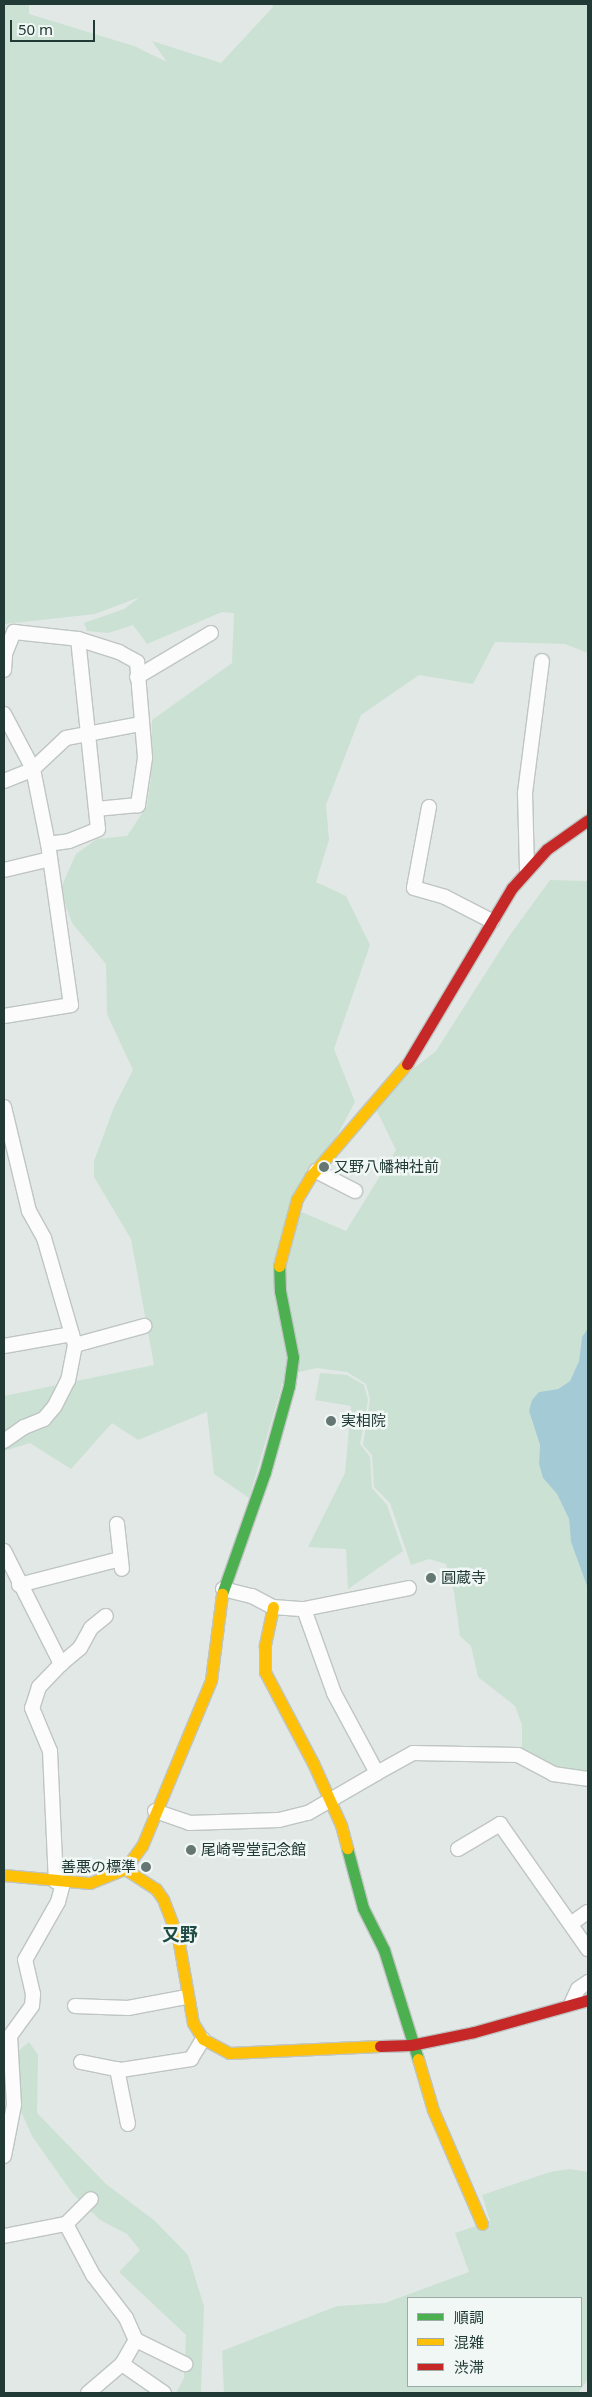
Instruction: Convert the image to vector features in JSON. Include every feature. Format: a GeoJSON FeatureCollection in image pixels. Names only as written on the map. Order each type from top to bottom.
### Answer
{"type":"FeatureCollection","features":[{"type":"Feature","properties":{"kind":"street"},"geometry":{"type":"LineString","coordinates":[[4,670],[5,654],[14,632],[78,639],[120,652],[137,662],[140,724],[145,758],[138,805],[96,809]]}},
{"type":"Feature","properties":{"kind":"street"},"geometry":{"type":"LineString","coordinates":[[138,676],[211,633]]}},
{"type":"Feature","properties":{"kind":"street"},"geometry":{"type":"LineString","coordinates":[[48,844],[69,841],[98,829],[78,639]]}},
{"type":"Feature","properties":{"kind":"street"},"geometry":{"type":"LineString","coordinates":[[527,869],[525,793],[542,661]]}},
{"type":"Feature","properties":{"kind":"street"},"geometry":{"type":"LineString","coordinates":[[4,714],[33,769],[48,844],[71,1005],[4,1016]]}},
{"type":"Feature","properties":{"kind":"street"},"geometry":{"type":"LineString","coordinates":[[4,782],[33,769],[66,738],[88,731],[140,724]]}},
{"type":"Feature","properties":{"kind":"street"},"geometry":{"type":"LineString","coordinates":[[429,807],[414,888],[445,897],[492,921]]}},
{"type":"Feature","properties":{"kind":"street"},"geometry":{"type":"LineString","coordinates":[[4,1875],[60,1882],[90,1883],[125,1869],[142,1846],[211,1680],[216,1621],[223,1589],[265,1472],[290,1386],[293,1357],[280,1291],[279,1266],[290,1217],[316,1171],[411,1060],[492,921],[527,869],[547,848],[588,820]]}},
{"type":"Feature","properties":{"kind":"street"},"geometry":{"type":"LineString","coordinates":[[4,870],[50,859]]}},
{"type":"Feature","properties":{"kind":"street"},"geometry":{"type":"LineString","coordinates":[[4,1107],[28,1211],[44,1238],[73,1340],[68,1380],[54,1407],[44,1419],[24,1427],[4,1441]]}},
{"type":"Feature","properties":{"kind":"street"},"geometry":{"type":"LineString","coordinates":[[316,1171],[355,1190]]}},
{"type":"Feature","properties":{"kind":"street"},"geometry":{"type":"LineString","coordinates":[[4,1346],[73,1340],[144,1326]]}},
{"type":"Feature","properties":{"kind":"street"},"geometry":{"type":"LineString","coordinates":[[19,1585],[121,1564],[117,1524]]}},
{"type":"Feature","properties":{"kind":"street"},"geometry":{"type":"LineString","coordinates":[[4,1550],[19,1585],[62,1664]]}},
{"type":"Feature","properties":{"kind":"street"},"geometry":{"type":"LineString","coordinates":[[223,1589],[252,1596],[273,1606],[304,1609],[409,1588]]}},
{"type":"Feature","properties":{"kind":"street"},"geometry":{"type":"LineString","coordinates":[[273,1606],[265,1646],[265,1672],[314,1763],[341,1825],[363,1908],[384,1950],[411,2045],[433,2110],[482,2224]]}},
{"type":"Feature","properties":{"kind":"street"},"geometry":{"type":"LineString","coordinates":[[304,1609],[334,1694],[377,1773]]}},
{"type":"Feature","properties":{"kind":"street"},"geometry":{"type":"LineString","coordinates":[[4,2156],[14,2105],[10,2036],[32,2006],[34,1994],[25,1960],[58,1902],[60,1882],[50,1751],[32,1708],[39,1686],[80,1648],[91,1628],[106,1616]]}},
{"type":"Feature","properties":{"kind":"street"},"geometry":{"type":"LineString","coordinates":[[155,1811],[189,1823],[279,1820],[308,1813],[413,1753],[518,1755],[553,1774],[588,1779]]}},
{"type":"Feature","properties":{"kind":"street"},"geometry":{"type":"LineString","coordinates":[[458,1849],[500,1824],[572,1923],[588,1949]]}},
{"type":"Feature","properties":{"kind":"street"},"geometry":{"type":"LineString","coordinates":[[125,1869],[156,1889],[163,1899],[178,1938],[193,2023],[203,2039],[222,2051],[240,2053],[411,2045],[474,2032],[572,2002],[588,2000]]}},
{"type":"Feature","properties":{"kind":"street"},"geometry":{"type":"LineString","coordinates":[[572,1923],[588,1912]]}},
{"type":"Feature","properties":{"kind":"street"},"geometry":{"type":"LineString","coordinates":[[572,2002],[578,1989],[588,1982]]}},
{"type":"Feature","properties":{"kind":"street"},"geometry":{"type":"LineString","coordinates":[[75,2006],[128,2008],[187,1997]]}},
{"type":"Feature","properties":{"kind":"street"},"geometry":{"type":"LineString","coordinates":[[81,2062],[117,2069],[191,2060],[203,2039]]}},
{"type":"Feature","properties":{"kind":"street"},"geometry":{"type":"LineString","coordinates":[[117,2069],[128,2124]]}},
{"type":"Feature","properties":{"kind":"street"},"geometry":{"type":"LineString","coordinates":[[4,2236],[66,2224],[91,2198]]}},
{"type":"Feature","properties":{"kind":"street"},"geometry":{"type":"LineString","coordinates":[[66,2224],[93,2275],[126,2318],[136,2340],[185,2364]]}},
{"type":"Feature","properties":{"kind":"street"},"geometry":{"type":"LineString","coordinates":[[91,2392],[122,2364],[136,2340]]}},
{"type":"Feature","properties":{"kind":"street"},"geometry":{"type":"LineString","coordinates":[[122,2364],[164,2393]]}},
{"type":"Feature","properties":{"kind":"green space"},"geometry":{"type":"Polygon","coordinates":[[[4,4],[29,4],[29,14],[134,46],[167,62],[152,41],[221,63],[273,7],[272,4],[588,4],[588,653],[565,644],[495,642],[473,684],[419,675],[361,715],[326,805],[329,840],[316,882],[346,896],[370,945],[334,1049],[355,1102],[297,1210],[346,1231],[396,1150],[376,1109],[413,1069],[436,1051],[510,935],[550,880],[588,881],[588,1328],[582,1337],[579,1361],[570,1381],[558,1389],[539,1392],[529,1411],[540,1445],[539,1464],[543,1478],[557,1494],[569,1519],[571,1542],[588,1589],[588,1775],[551,1767],[522,1751],[522,1725],[515,1706],[478,1677],[471,1646],[460,1636],[454,1592],[446,1564],[429,1559],[411,1565],[390,1503],[374,1487],[372,1455],[363,1445],[370,1399],[366,1384],[347,1372],[317,1368],[285,1375],[249,1498],[214,1474],[207,1412],[138,1440],[112,1423],[71,1469],[30,1443],[4,1451],[4,1396],[154,1365],[131,1239],[94,1177],[94,1161],[114,1107],[133,1070],[107,1014],[106,964],[72,923],[60,890],[76,854],[97,839],[127,836],[147,806],[151,777],[152,720],[232,663],[234,613],[222,612],[147,644],[133,625],[108,633],[87,631],[84,623],[124,609],[140,597],[95,614],[4,624],[4,4]]]}},
{"type":"Feature","properties":{"kind":"green space"},"geometry":{"type":"Polygon","coordinates":[[[320,1373],[347,1375],[364,1385],[368,1400],[360,1444],[370,1457],[372,1488],[387,1505],[403,1551],[348,1589],[346,1549],[308,1547],[345,1473],[351,1406],[315,1400],[320,1373]]]}},
{"type":"Feature","properties":{"kind":"green space"},"geometry":{"type":"Polygon","coordinates":[[[29,2042],[38,2055],[37,2113],[106,2184],[155,2221],[188,2255],[204,2306],[201,2393],[176,2393],[184,2378],[186,2335],[119,2272],[140,2250],[127,2234],[100,2220],[73,2194],[32,2136],[19,2107],[18,2051],[29,2042]]]}},
{"type":"Feature","properties":{"kind":"green space"},"geometry":{"type":"Polygon","coordinates":[[[570,2169],[588,2172],[588,2379],[578,2393],[224,2393],[222,2351],[337,2306],[385,2303],[469,2272],[455,2233],[490,2221],[482,2195],[550,2172],[570,2169]]]}},
{"type":"Feature","properties":{"kind":"water"},"geometry":{"type":"Polygon","coordinates":[[[588,1328],[588,1589],[571,1542],[569,1519],[557,1494],[543,1478],[539,1464],[540,1445],[529,1411],[532,1400],[539,1392],[558,1389],[570,1381],[579,1361],[582,1337],[588,1328]]]}},
{"type":"Feature","properties":{"kind":"traffic: fast"},"geometry":{"type":"LineString","coordinates":[[222,1594],[265,1472],[289,1386],[293,1357],[280,1291],[279,1266]]}},
{"type":"Feature","properties":{"kind":"traffic: fast"},"geometry":{"type":"LineString","coordinates":[[347,1848],[363,1908],[384,1950],[418,2059]]}},
{"type":"Feature","properties":{"kind":"traffic: slow"},"geometry":{"type":"LineString","coordinates":[[279,1266],[297,1199],[310,1177],[407,1064]]}},
{"type":"Feature","properties":{"kind":"traffic: slow"},"geometry":{"type":"LineString","coordinates":[[4,1875],[90,1883],[125,1869],[142,1846],[211,1680],[222,1594]]}},
{"type":"Feature","properties":{"kind":"traffic: slow"},"geometry":{"type":"LineString","coordinates":[[273,1607],[265,1646],[265,1672],[313,1763],[341,1825],[347,1848]]}},
{"type":"Feature","properties":{"kind":"traffic: slow"},"geometry":{"type":"LineString","coordinates":[[125,1869],[156,1889],[163,1899],[178,1938],[193,2023],[203,2039],[229,2053],[380,2046]]}},
{"type":"Feature","properties":{"kind":"traffic: slow"},"geometry":{"type":"LineString","coordinates":[[418,2059],[433,2110],[482,2224]]}},
{"type":"Feature","properties":{"kind":"traffic: jam"},"geometry":{"type":"LineString","coordinates":[[407,1064],[512,888],[547,849],[588,820]]}},
{"type":"Feature","properties":{"kind":"traffic: jam"},"geometry":{"type":"LineString","coordinates":[[380,2046],[411,2045],[474,2032],[588,2000]]}},
{"type":"Feature","properties":{"kind":"place","name":"又野八幡神社前"},"geometry":{"type":"Point","coordinates":[324,1167]}},
{"type":"Feature","properties":{"kind":"place","name":"実相院"},"geometry":{"type":"Point","coordinates":[331,1421]}},
{"type":"Feature","properties":{"kind":"place","name":"圓蔵寺"},"geometry":{"type":"Point","coordinates":[431,1578]}},
{"type":"Feature","properties":{"kind":"place","name":"尾崎咢堂記念館"},"geometry":{"type":"Point","coordinates":[191,1850]}},
{"type":"Feature","properties":{"kind":"place","name":"善悪の標準"},"geometry":{"type":"Point","coordinates":[146,1867]}},
{"type":"Feature","properties":{"kind":"district","name":"又野"},"geometry":{"type":"Point","coordinates":[180,1934]}}]}
